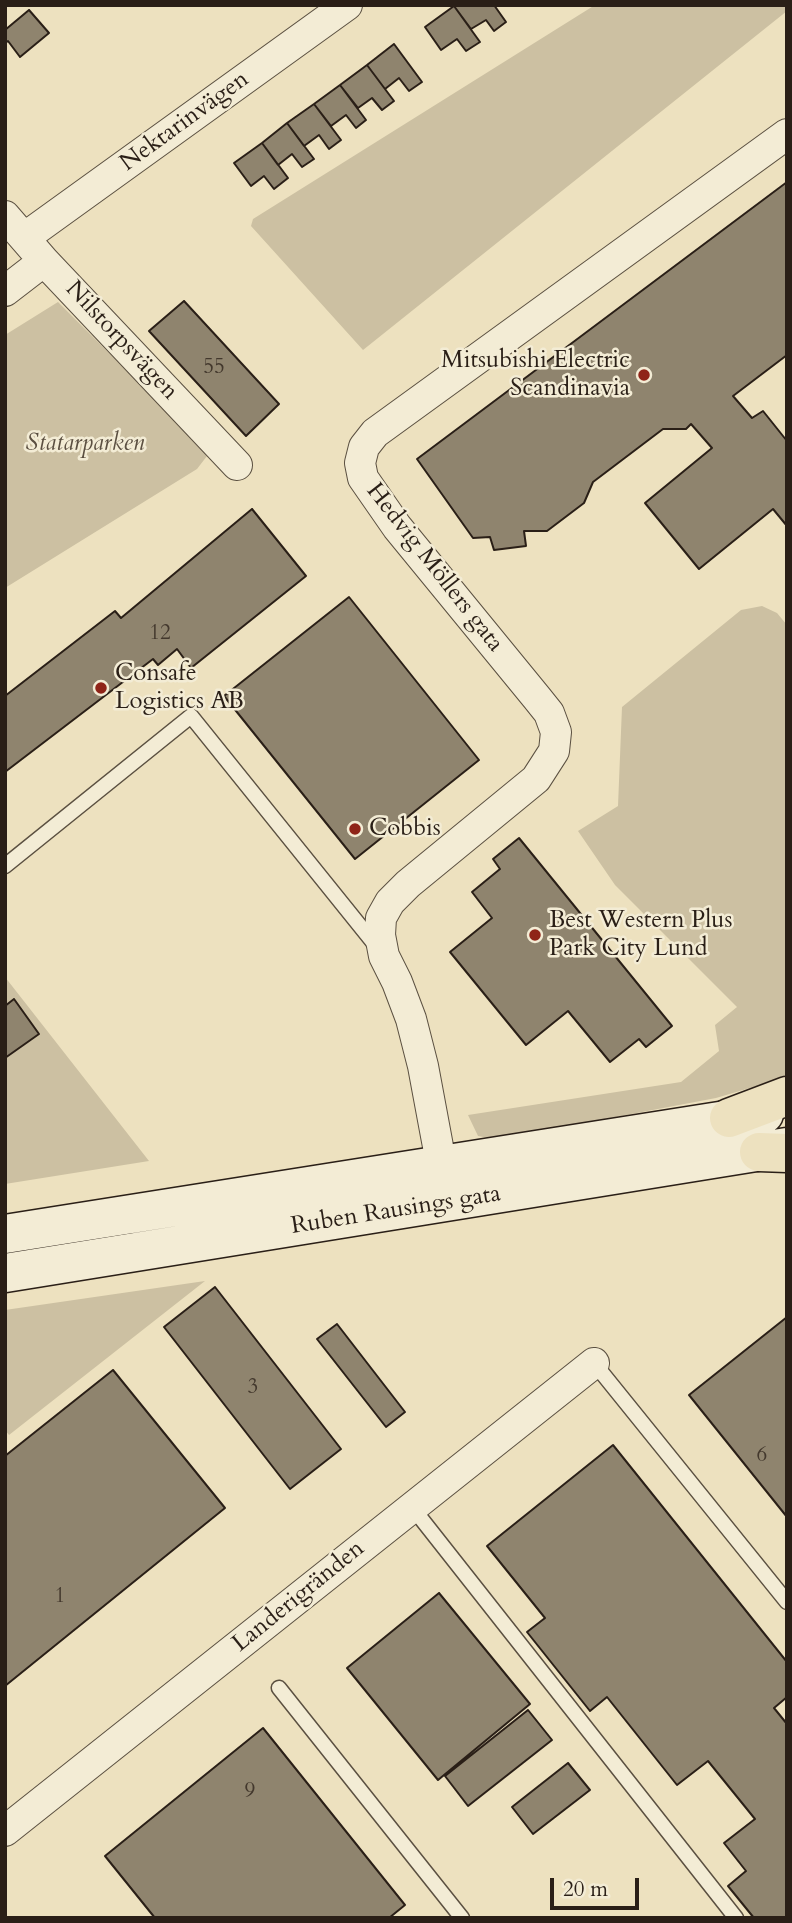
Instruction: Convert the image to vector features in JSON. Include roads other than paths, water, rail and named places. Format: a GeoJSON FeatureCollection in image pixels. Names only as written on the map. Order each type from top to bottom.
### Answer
{"type":"FeatureCollection","features":[{"type":"Feature","properties":{"kind":"highway"},"geometry":{"type":"LineString","coordinates":[[729,1118],[787,1096]]}},
{"type":"Feature","properties":{"kind":"main road","name":"Ruben Rausings gata"},"geometry":{"type":"LineString","coordinates":[[5,1273],[445,1184],[729,1118],[787,1111]]}},
{"type":"Feature","properties":{"kind":"main road","name":"Ruben Rausings gata"},"geometry":{"type":"LineString","coordinates":[[5,1234],[445,1184],[778,1151]]}},
{"type":"Feature","properties":{"kind":"street","name":"Nektarinvägen"},"geometry":{"type":"LineString","coordinates":[[14,227],[347,5]]}},
{"type":"Feature","properties":{"kind":"street","name":"Hedvig Möllers gata"},"geometry":{"type":"LineString","coordinates":[[445,1184],[423,1066],[411,1019],[384,956],[380,934],[381,918],[390,902],[408,884],[536,779],[554,751],[556,732],[543,706],[397,527],[363,478],[360,463],[363,447],[386,425],[787,134]]}},
{"type":"Feature","properties":{"kind":"street","name":"Nilstorpsvägen"},"geometry":{"type":"LineString","coordinates":[[14,227],[237,465]]}},
{"type":"Feature","properties":{"kind":"street"},"geometry":{"type":"LineString","coordinates":[[5,291],[44,261]]}},
{"type":"Feature","properties":{"kind":"street","name":"Landerigränden"},"geometry":{"type":"LineString","coordinates":[[5,1831],[594,1363]]}},
{"type":"Feature","properties":{"kind":"lane","name":"Hedvig Möllers gata"},"geometry":{"type":"LineString","coordinates":[[5,866],[191,716],[384,956]]}},
{"type":"Feature","properties":{"kind":"lane"},"geometry":{"type":"LineString","coordinates":[[594,1363],[787,1602]]}},
{"type":"Feature","properties":{"kind":"lane"},"geometry":{"type":"LineString","coordinates":[[412,1507],[736,1918]]}},
{"type":"Feature","properties":{"kind":"lane"},"geometry":{"type":"LineString","coordinates":[[279,1688],[462,1918]]}},
{"type":"Feature","properties":{"kind":"place","name":"Mitsubishi Electric Scandinavia"},"geometry":{"type":"Point","coordinates":[644,375]}},
{"type":"Feature","properties":{"kind":"place","name":"Consafe Logistics AB"},"geometry":{"type":"Point","coordinates":[101,688]}},
{"type":"Feature","properties":{"kind":"place","name":"Cobbis"},"geometry":{"type":"Point","coordinates":[355,829]}},
{"type":"Feature","properties":{"kind":"place","name":"Best Western Plus Park City Lund"},"geometry":{"type":"Point","coordinates":[535,935]}},
{"type":"Feature","properties":{"kind":"park label","name":"Statarparken"},"geometry":{"type":"Point","coordinates":[85,444]}}]}
